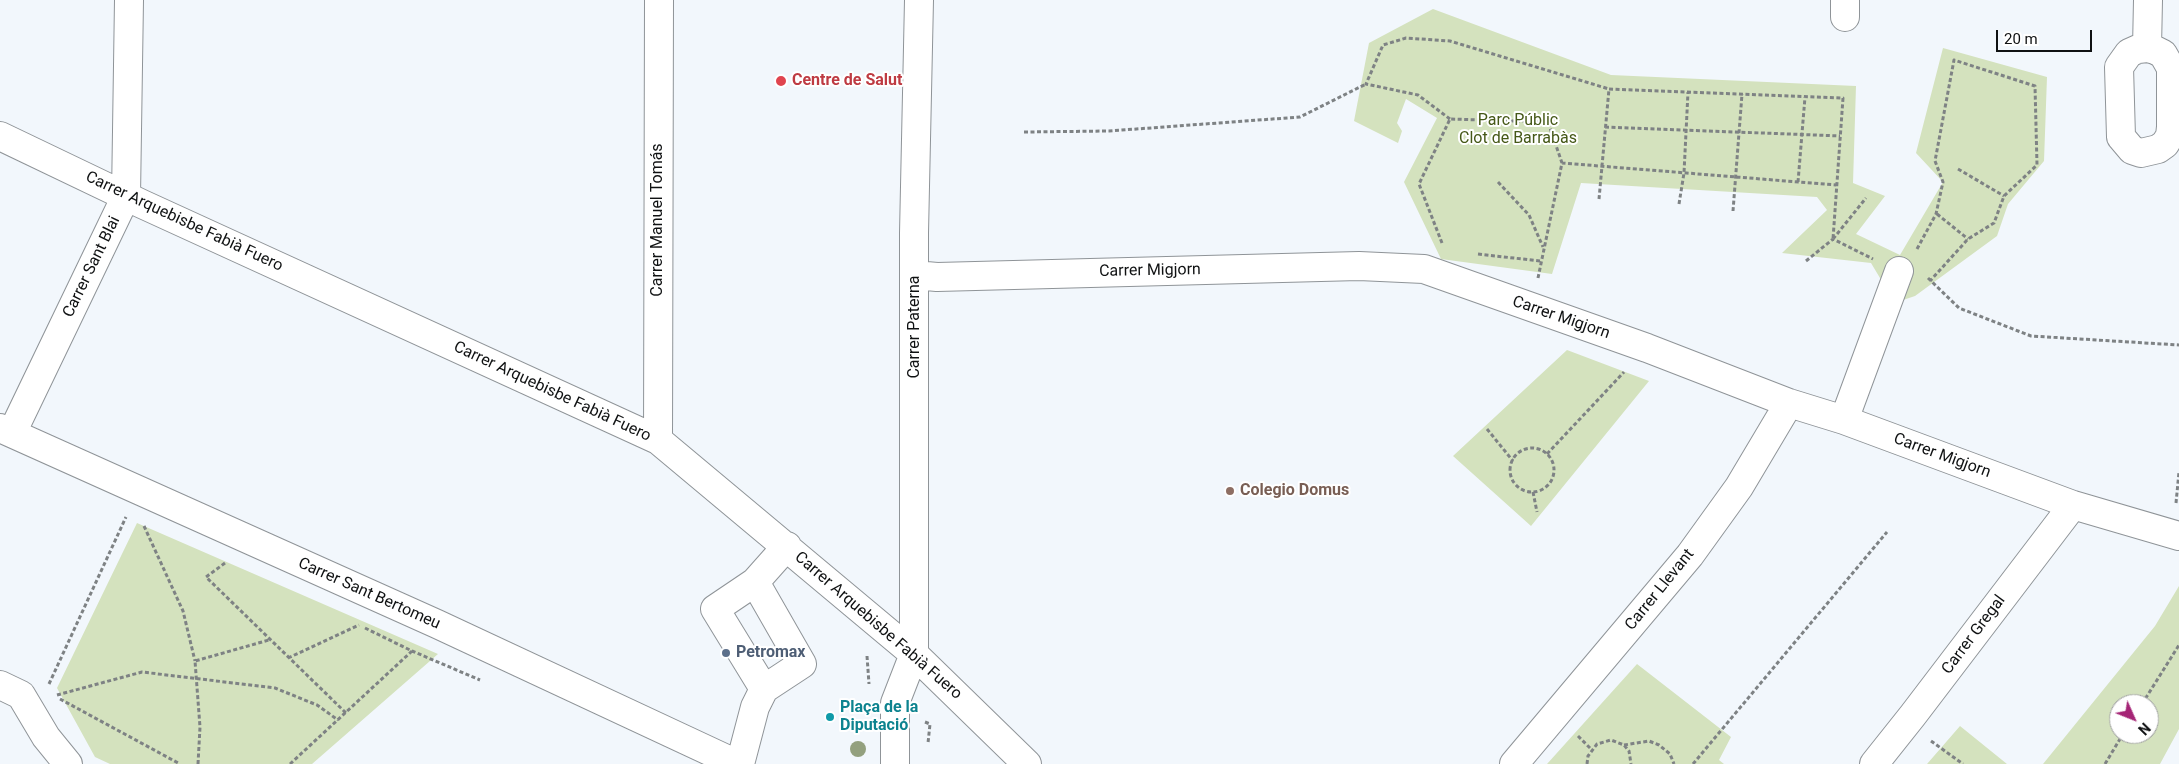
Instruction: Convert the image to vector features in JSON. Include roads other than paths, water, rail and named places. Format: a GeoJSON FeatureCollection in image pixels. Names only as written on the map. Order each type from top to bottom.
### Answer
{"type":"FeatureCollection","features":[{"type":"Feature","properties":{"kind":"street","name":"Carrer Sant Blai"},"geometry":{"type":"LineString","coordinates":[[6,430],[126,196],[129,0]]}},
{"type":"Feature","properties":{"kind":"street","name":"Carrer Manuel Tomás"},"geometry":{"type":"LineString","coordinates":[[658,440],[659,0]]}},
{"type":"Feature","properties":{"kind":"street","name":"Carrer Paterna"},"geometry":{"type":"LineString","coordinates":[[914,654],[918,0]]}},
{"type":"Feature","properties":{"kind":"street"},"geometry":{"type":"LineString","coordinates":[[2147,48],[2148,0]]}},
{"type":"Feature","properties":{"kind":"street","name":"Carrer Arquebisbe Fabià Fuero"},"geometry":{"type":"LineString","coordinates":[[0,136],[126,196],[658,440],[914,654],[1027,764]]}},
{"type":"Feature","properties":{"kind":"street"},"geometry":{"type":"LineString","coordinates":[[1844,420],[1905,264]]}},
{"type":"Feature","properties":{"kind":"street","name":"Carrer Migjorn"},"geometry":{"type":"LineString","coordinates":[[915,275],[944,277],[1360,266],[1424,269],[1647,348],[1789,403],[1844,420],[2073,505],[2179,536]]}},
{"type":"Feature","properties":{"kind":"street","name":"Carrer Llevant"},"geometry":{"type":"LineString","coordinates":[[1514,764],[1690,555],[1739,487],[1789,403]]}},
{"type":"Feature","properties":{"kind":"street","name":"Carrer Sant Bertomeu"},"geometry":{"type":"LineString","coordinates":[[6,430],[437,624],[739,764]]}},
{"type":"Feature","properties":{"kind":"street","name":"Carrer Gregal"},"geometry":{"type":"LineString","coordinates":[[1874,764],[2073,505]]}},
{"type":"Feature","properties":{"kind":"street"},"geometry":{"type":"LineString","coordinates":[[764,689],[715,609],[755,582],[787,546]]}},
{"type":"Feature","properties":{"kind":"street"},"geometry":{"type":"LineString","coordinates":[[739,764],[755,707],[764,689],[802,664],[755,582]]}},
{"type":"Feature","properties":{"kind":"street"},"geometry":{"type":"LineString","coordinates":[[896,764],[894,703],[914,654]]}},
{"type":"Feature","properties":{"kind":"street"},"geometry":{"type":"LineString","coordinates":[[0,685],[21,695],[46,737],[68,764]]}},
{"type":"Feature","properties":{"kind":"place","name":"Centre de Salut"},"geometry":{"type":"Point","coordinates":[781,81]}},
{"type":"Feature","properties":{"kind":"place","name":"Colegio Domus"},"geometry":{"type":"Point","coordinates":[1230,491]}},
{"type":"Feature","properties":{"kind":"place","name":"Petromax"},"geometry":{"type":"Point","coordinates":[726,653]}},
{"type":"Feature","properties":{"kind":"place","name":"Plaça de la Diputació"},"geometry":{"type":"Point","coordinates":[830,717]}},
{"type":"Feature","properties":{"kind":"park label","name":"Parc Públic Clot de Barrabàs"},"geometry":{"type":"Point","coordinates":[1518,130]}}]}
